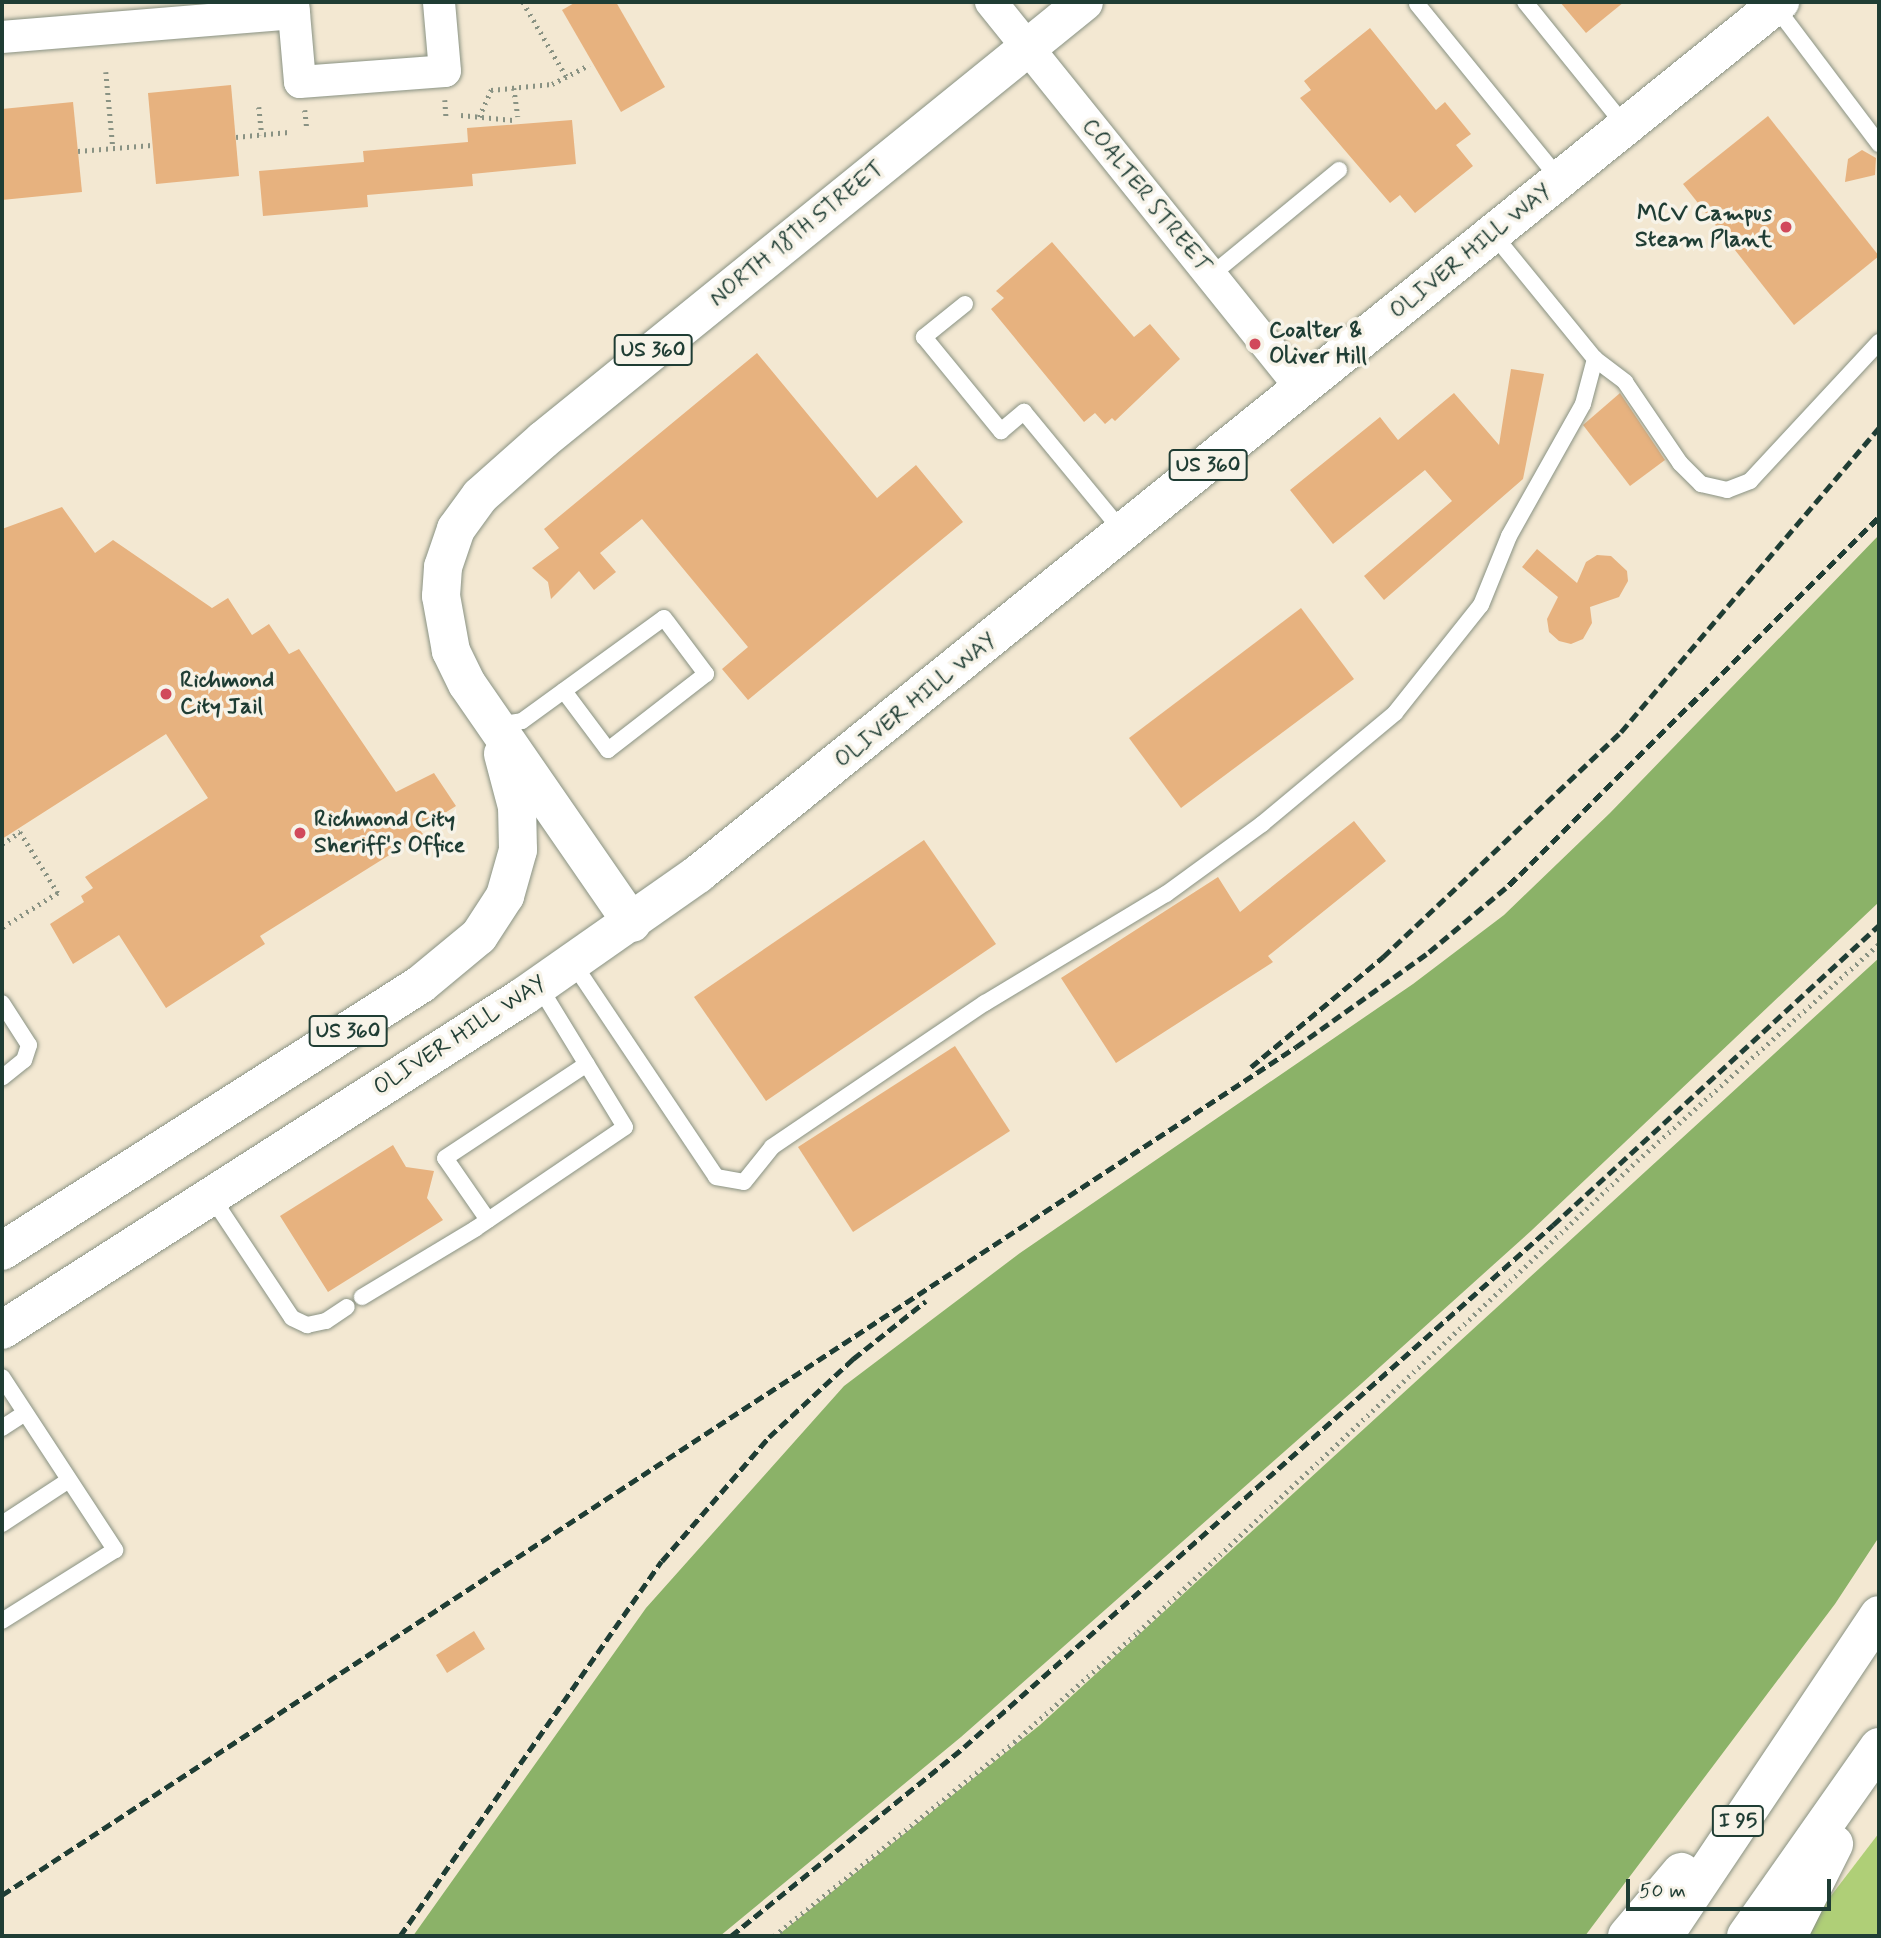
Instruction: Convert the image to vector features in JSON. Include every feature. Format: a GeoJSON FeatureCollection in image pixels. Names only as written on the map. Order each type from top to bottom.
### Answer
{"type":"FeatureCollection","features":[{"type":"Feature","properties":{"kind":"main road","name":"NORTH 18TH STREET"},"geometry":{"type":"LineString","coordinates":[[494,725],[451,652],[440,596],[443,567],[456,529],[480,496],[1084,2]]}},
{"type":"Feature","properties":{"kind":"main road","name":"OLIVER HILL WAY"},"geometry":{"type":"LineString","coordinates":[[2,1330],[539,986],[632,923],[763,825],[1777,4]]}},
{"type":"Feature","properties":{"kind":"main road"},"geometry":{"type":"LineString","coordinates":[[494,725],[632,923]]}},
{"type":"Feature","properties":{"kind":"main road","name":"US 360"},"geometry":{"type":"LineString","coordinates":[[2,1251],[421,984],[479,936],[505,896],[518,850],[517,807],[494,725]]}},
{"type":"Feature","properties":{"kind":"main road","name":"I 95"},"geometry":{"type":"LineString","coordinates":[[1664,1936],[1814,1708],[1879,1615]]}},
{"type":"Feature","properties":{"kind":"main road"},"geometry":{"type":"LineString","coordinates":[[1626,1936],[1814,1708]]}},
{"type":"Feature","properties":{"kind":"main road"},"geometry":{"type":"LineString","coordinates":[[1746,1936],[1879,1747]]}},
{"type":"Feature","properties":{"kind":"main road"},"geometry":{"type":"LineString","coordinates":[[1788,1936],[1879,1753]]}},
{"type":"Feature","properties":{"kind":"street"},"geometry":{"type":"LineString","coordinates":[[2,37],[293,7],[300,82],[445,71],[439,2]]}},
{"type":"Feature","properties":{"kind":"street","name":"COALTER STREET"},"geometry":{"type":"LineString","coordinates":[[990,2],[1302,389]]}},
{"type":"Feature","properties":{"kind":"lane"},"geometry":{"type":"LineString","coordinates":[[1525,2],[1626,127]]}},
{"type":"Feature","properties":{"kind":"lane"},"geometry":{"type":"LineString","coordinates":[[1777,4],[1879,144]]}},
{"type":"Feature","properties":{"kind":"lane"},"geometry":{"type":"LineString","coordinates":[[1417,5],[1560,180]]}},
{"type":"Feature","properties":{"kind":"lane"},"geometry":{"type":"LineString","coordinates":[[1210,276],[1339,170]]}},
{"type":"Feature","properties":{"kind":"lane"},"geometry":{"type":"LineString","coordinates":[[1493,234],[1595,359],[1625,382],[1680,463],[1701,484],[1727,491],[1750,481],[1879,342]]}},
{"type":"Feature","properties":{"kind":"lane"},"geometry":{"type":"LineString","coordinates":[[965,304],[924,337],[1001,431],[1024,412],[1124,533]]}},
{"type":"Feature","properties":{"kind":"lane"},"geometry":{"type":"LineString","coordinates":[[573,963],[716,1177],[744,1182],[772,1147],[985,1003],[1211,863],[1395,713],[1481,605],[1508,536],[1583,404],[1595,359]]}},
{"type":"Feature","properties":{"kind":"lane"},"geometry":{"type":"LineString","coordinates":[[494,725],[522,721],[664,618],[706,674],[608,750],[564,691]]}},
{"type":"Feature","properties":{"kind":"lane"},"geometry":{"type":"LineString","coordinates":[[362,1297],[488,1220],[625,1127],[539,986]]}},
{"type":"Feature","properties":{"kind":"lane"},"geometry":{"type":"LineString","coordinates":[[2,1003],[29,1045],[24,1060],[2,1078]]}},
{"type":"Feature","properties":{"kind":"lane"},"geometry":{"type":"LineString","coordinates":[[488,1220],[445,1158],[587,1064]]}},
{"type":"Feature","properties":{"kind":"lane"},"geometry":{"type":"LineString","coordinates":[[211,1196],[292,1318],[306,1325],[326,1321],[346,1307]]}},
{"type":"Feature","properties":{"kind":"lane"},"geometry":{"type":"LineString","coordinates":[[2,1377],[115,1550],[2,1621]]}},
{"type":"Feature","properties":{"kind":"lane"},"geometry":{"type":"LineString","coordinates":[[2,1428],[25,1413]]}},
{"type":"Feature","properties":{"kind":"lane"},"geometry":{"type":"LineString","coordinates":[[2,1524],[69,1480]]}},
{"type":"Feature","properties":{"kind":"path"},"geometry":{"type":"LineString","coordinates":[[523,2],[566,76]]}},
{"type":"Feature","properties":{"kind":"path"},"geometry":{"type":"LineString","coordinates":[[479,117],[491,90],[552,84],[589,65]]}},
{"type":"Feature","properties":{"kind":"path"},"geometry":{"type":"LineString","coordinates":[[106,72],[113,148]]}},
{"type":"Feature","properties":{"kind":"path"},"geometry":{"type":"LineString","coordinates":[[461,115],[516,119],[514,88]]}},
{"type":"Feature","properties":{"kind":"path"},"geometry":{"type":"LineString","coordinates":[[444,91],[446,116]]}},
{"type":"Feature","properties":{"kind":"path"},"geometry":{"type":"LineString","coordinates":[[305,102],[307,130]]}},
{"type":"Feature","properties":{"kind":"path"},"geometry":{"type":"LineString","coordinates":[[259,107],[262,135]]}},
{"type":"Feature","properties":{"kind":"path"},"geometry":{"type":"LineString","coordinates":[[236,137],[289,132]]}},
{"type":"Feature","properties":{"kind":"path"},"geometry":{"type":"LineString","coordinates":[[78,151],[152,145]]}},
{"type":"Feature","properties":{"kind":"path"},"geometry":{"type":"LineString","coordinates":[[2,844],[20,832],[58,892],[2,928]]}},
{"type":"Feature","properties":{"kind":"path"},"geometry":{"type":"LineString","coordinates":[[774,1936],[1014,1742],[1138,1632],[1637,1161],[1879,944]]}},
{"type":"Feature","properties":{"kind":"green space"},"geometry":{"type":"Polygon","coordinates":[[[1879,535],[1879,902],[1532,1230],[1361,1384],[961,1737],[720,1936],[413,1936],[646,1608],[844,1386],[1020,1253],[1413,984],[1504,915],[1610,813],[1879,535]]]}},
{"type":"Feature","properties":{"kind":"green space"},"geometry":{"type":"Polygon","coordinates":[[[1879,958],[1879,1537],[1835,1604],[1585,1936],[777,1936],[1040,1725],[1879,958]]]}},
{"type":"Feature","properties":{"kind":"green space"},"geometry":{"type":"Polygon","coordinates":[[[1879,1833],[1879,1936],[1808,1936],[1827,1901],[1879,1833]]]}},
{"type":"Feature","properties":{"kind":"building"},"geometry":{"type":"Polygon","coordinates":[[[576,2],[616,2],[665,87],[621,112],[562,10],[576,2]]]}},
{"type":"Feature","properties":{"kind":"building"},"geometry":{"type":"Polygon","coordinates":[[[1560,2],[1624,2],[1586,33],[1560,2]]]}},
{"type":"Feature","properties":{"kind":"building"},"geometry":{"type":"Polygon","coordinates":[[[1370,28],[1436,110],[1445,102],[1471,134],[1456,145],[1473,166],[1415,213],[1400,195],[1390,203],[1300,98],[1311,90],[1304,81],[1370,28]]]}},
{"type":"Feature","properties":{"kind":"building"},"geometry":{"type":"Polygon","coordinates":[[[231,85],[239,176],[156,184],[148,93],[231,85]]]}},
{"type":"Feature","properties":{"kind":"building"},"geometry":{"type":"Polygon","coordinates":[[[73,102],[82,192],[2,200],[2,109],[73,102]]]}},
{"type":"Feature","properties":{"kind":"building","name":"MCV Campus Steam Plant"},"geometry":{"type":"Polygon","coordinates":[[[1768,116],[1879,256],[1794,325],[1683,184],[1768,116]]]}},
{"type":"Feature","properties":{"kind":"building"},"geometry":{"type":"Polygon","coordinates":[[[572,120],[576,164],[472,174],[473,186],[367,195],[368,207],[263,216],[259,171],[364,162],[363,151],[468,142],[467,128],[572,120]]]}},
{"type":"Feature","properties":{"kind":"building"},"geometry":{"type":"Polygon","coordinates":[[[1862,150],[1876,158],[1875,175],[1845,182],[1848,159],[1862,150]]]}},
{"type":"Feature","properties":{"kind":"building"},"geometry":{"type":"Polygon","coordinates":[[[1052,242],[1134,337],[1150,324],[1180,359],[1115,421],[1112,418],[1105,424],[1095,413],[1084,422],[991,309],[1004,298],[996,291],[1052,242]]]}},
{"type":"Feature","properties":{"kind":"building"},"geometry":{"type":"Polygon","coordinates":[[[757,353],[877,498],[916,465],[963,522],[748,700],[722,669],[748,647],[642,519],[600,553],[616,572],[594,590],[579,571],[551,599],[548,582],[532,568],[559,548],[544,529],[757,353]]]}},
{"type":"Feature","properties":{"kind":"building"},"geometry":{"type":"Polygon","coordinates":[[[1511,369],[1544,374],[1523,479],[1384,600],[1364,576],[1452,501],[1425,470],[1333,544],[1290,490],[1380,417],[1398,440],[1454,393],[1499,445],[1511,369]]]}},
{"type":"Feature","properties":{"kind":"building"},"geometry":{"type":"Polygon","coordinates":[[[1620,393],[1665,460],[1630,486],[1583,425],[1620,393]]]}},
{"type":"Feature","properties":{"kind":"building","name":"Richmond City Jail"},"geometry":{"type":"Polygon","coordinates":[[[62,507],[95,553],[113,540],[212,608],[228,598],[252,635],[269,624],[289,654],[299,649],[396,792],[434,773],[456,806],[419,829],[423,834],[260,936],[265,944],[166,1008],[119,935],[73,964],[50,924],[84,902],[81,896],[93,888],[85,877],[208,798],[166,734],[2,839],[2,529],[62,507]]]}},
{"type":"Feature","properties":{"kind":"building"},"geometry":{"type":"Polygon","coordinates":[[[1537,549],[1577,583],[1586,562],[1597,555],[1611,556],[1627,571],[1628,581],[1619,597],[1590,607],[1592,623],[1583,639],[1571,644],[1559,641],[1549,632],[1547,619],[1558,597],[1522,567],[1537,549]]]}},
{"type":"Feature","properties":{"kind":"building"},"geometry":{"type":"Polygon","coordinates":[[[1301,608],[1354,679],[1181,808],[1129,738],[1301,608]]]}},
{"type":"Feature","properties":{"kind":"building"},"geometry":{"type":"Polygon","coordinates":[[[1354,821],[1386,861],[1268,956],[1273,962],[1116,1063],[1061,978],[1218,877],[1240,912],[1354,821]]]}},
{"type":"Feature","properties":{"kind":"building"},"geometry":{"type":"Polygon","coordinates":[[[924,840],[996,944],[766,1101],[694,997],[924,840]]]}},
{"type":"Feature","properties":{"kind":"building"},"geometry":{"type":"Polygon","coordinates":[[[955,1046],[1010,1131],[853,1232],[798,1147],[955,1046]]]}},
{"type":"Feature","properties":{"kind":"building"},"geometry":{"type":"Polygon","coordinates":[[[393,1145],[406,1167],[434,1171],[427,1198],[443,1220],[328,1292],[280,1216],[393,1145]]]}},
{"type":"Feature","properties":{"kind":"building"},"geometry":{"type":"Polygon","coordinates":[[[474,1631],[485,1649],[447,1673],[436,1655],[474,1631]]]}},
{"type":"Feature","properties":{"kind":"railway"},"geometry":{"type":"LineString","coordinates":[[1251,1067],[1383,957],[1621,732],[1879,428]]}},
{"type":"Feature","properties":{"kind":"railway"},"geometry":{"type":"LineString","coordinates":[[2,1895],[1296,1047],[1429,952],[1509,885],[1879,517]]}},
{"type":"Feature","properties":{"kind":"railway"},"geometry":{"type":"LineString","coordinates":[[731,1936],[964,1747],[1553,1225],[1879,925]]}},
{"type":"Feature","properties":{"kind":"railway"},"geometry":{"type":"LineString","coordinates":[[400,1936],[662,1561],[769,1437],[853,1359],[926,1301]]}},
{"type":"Feature","properties":{"kind":"place","name":"MCV Campus Steam Plant"},"geometry":{"type":"Point","coordinates":[1786,227]}},
{"type":"Feature","properties":{"kind":"place","name":"Coalter & Oliver Hill"},"geometry":{"type":"Point","coordinates":[1255,344]}},
{"type":"Feature","properties":{"kind":"place","name":"Richmond City Jail"},"geometry":{"type":"Point","coordinates":[166,694]}},
{"type":"Feature","properties":{"kind":"place","name":"Richmond City Sheriff's Office"},"geometry":{"type":"Point","coordinates":[300,833]}}]}
